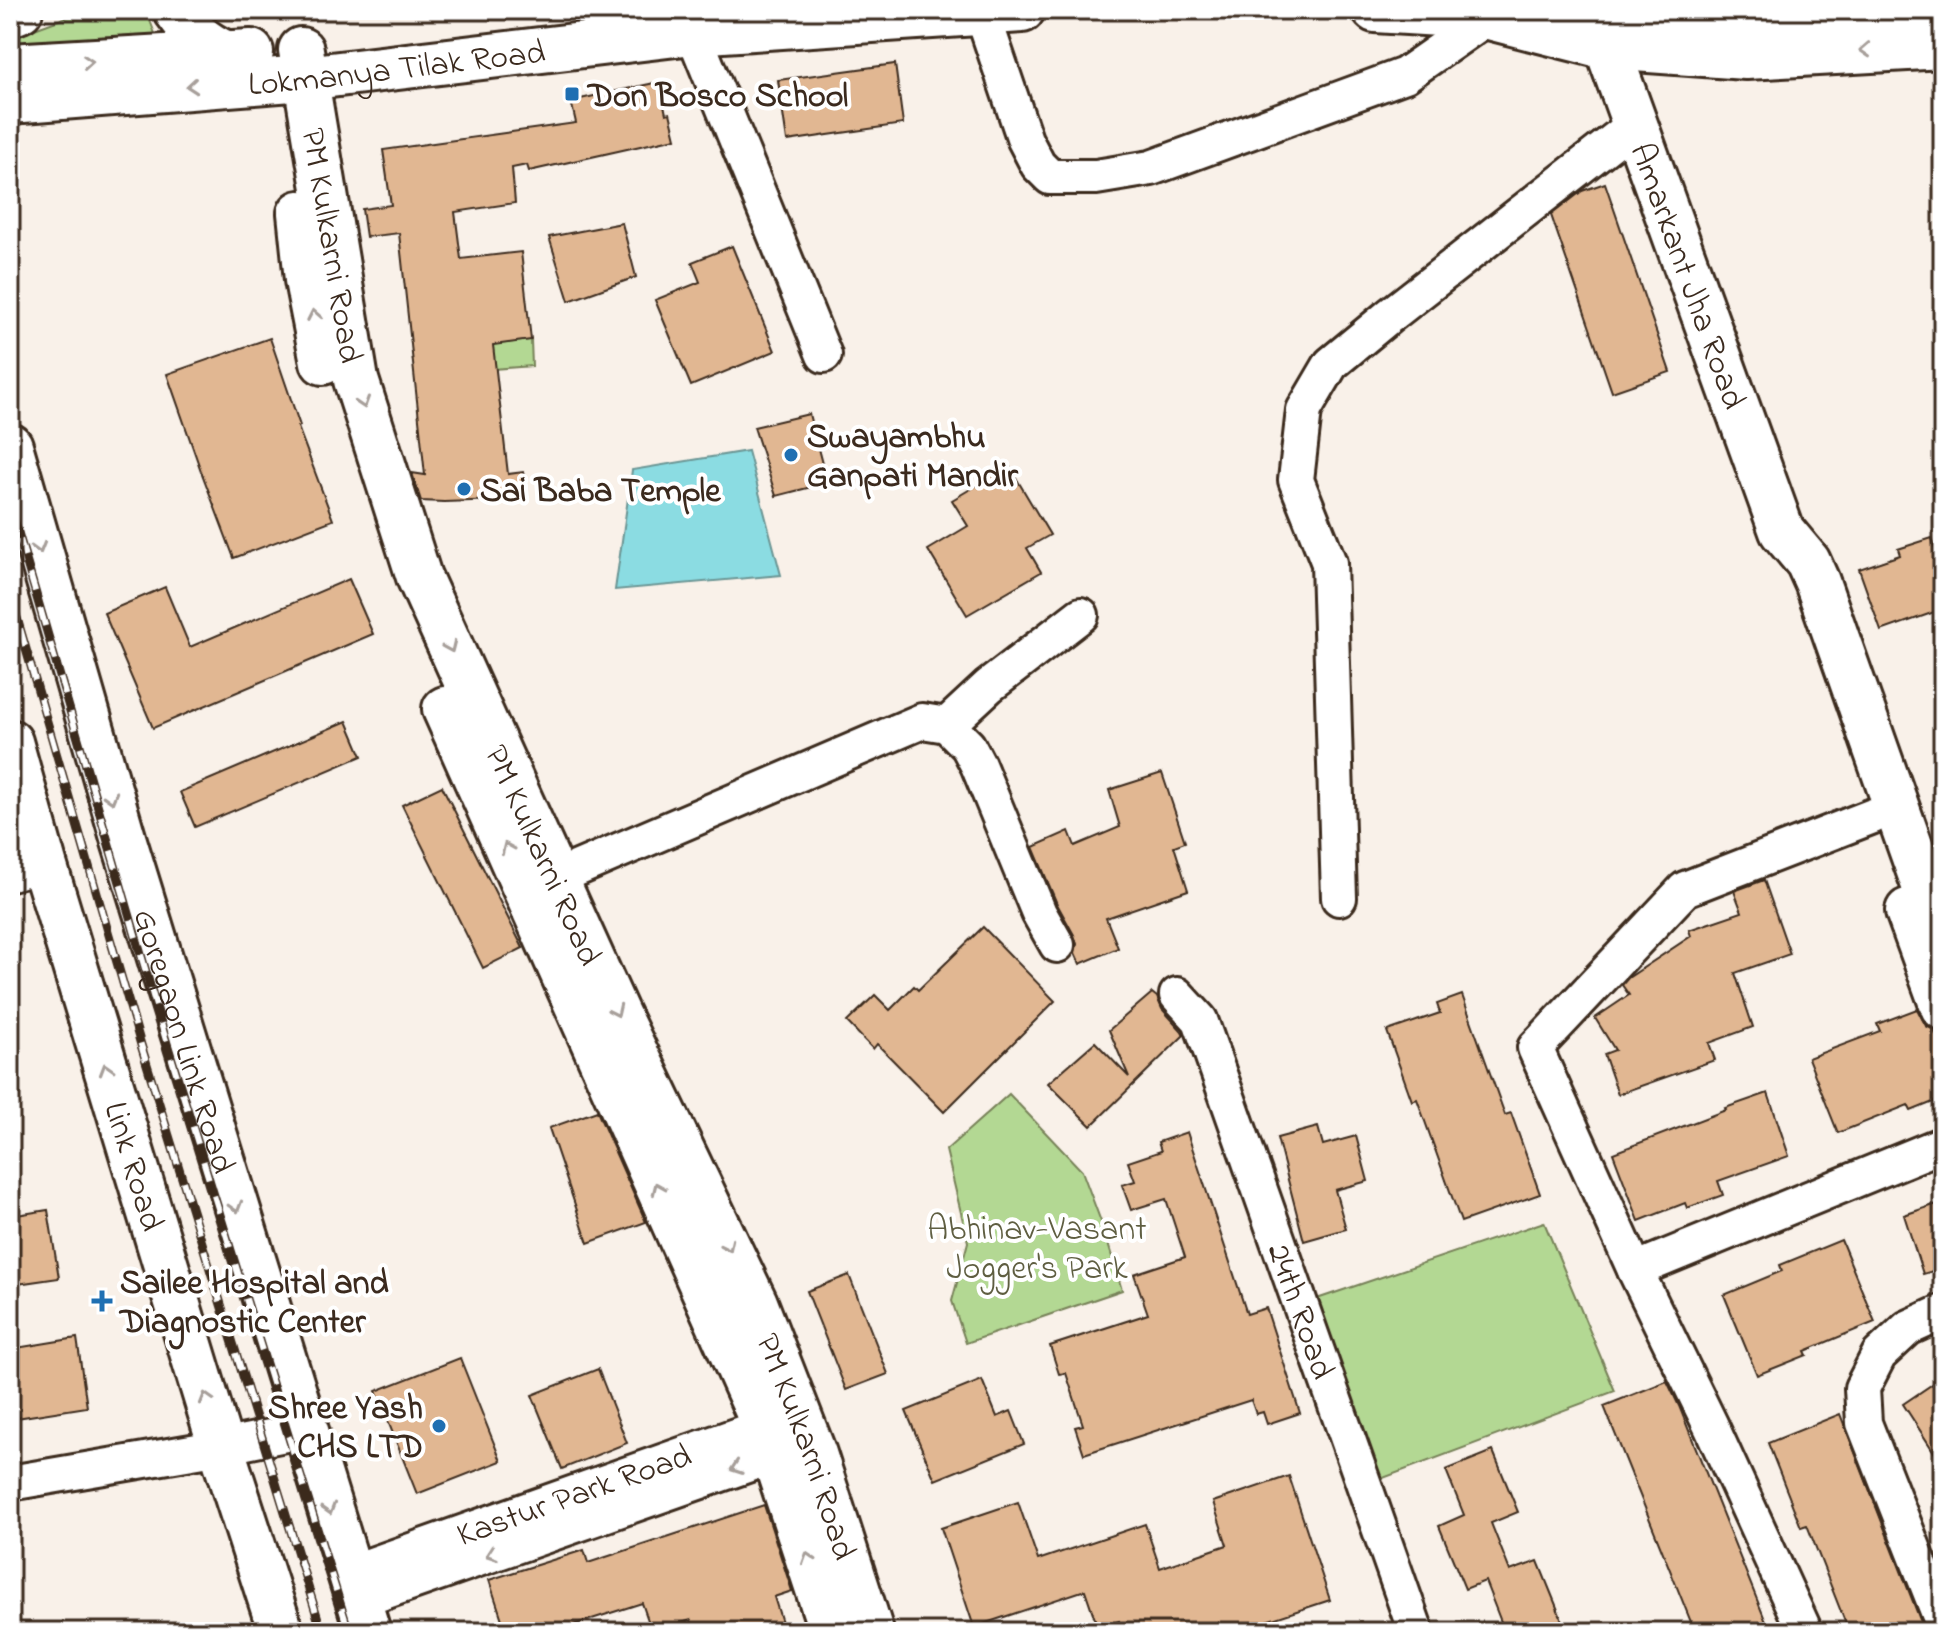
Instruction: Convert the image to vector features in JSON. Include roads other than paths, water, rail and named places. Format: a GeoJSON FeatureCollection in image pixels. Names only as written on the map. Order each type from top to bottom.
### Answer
{"type":"FeatureCollection","features":[{"type":"Feature","properties":{"kind":"main road"},"geometry":{"type":"LineString","coordinates":[[10,14],[20,10]]}},
{"type":"Feature","properties":{"kind":"main road"},"geometry":{"type":"LineString","coordinates":[[176,10],[191,31],[206,44],[225,53]]}},
{"type":"Feature","properties":{"kind":"main road"},"geometry":{"type":"LineString","coordinates":[[1375,10],[1494,13],[1746,57],[1930,24]]}},
{"type":"Feature","properties":{"kind":"main road"},"geometry":{"type":"LineString","coordinates":[[1547,10],[1613,34]]}},
{"type":"Feature","properties":{"kind":"main road","name":"Lokmanya Tilak Road"},"geometry":{"type":"LineString","coordinates":[[10,101],[688,17],[995,11]]}},
{"type":"Feature","properties":{"kind":"main road","name":"Amarkant Jha Road"},"geometry":{"type":"LineString","coordinates":[[1613,34],[1634,125],[1782,531],[1808,562],[1817,582],[1943,939]]}},
{"type":"Feature","properties":{"kind":"main road","name":"Lokmanya Tilak Road"},"geometry":{"type":"LineString","coordinates":[[10,66],[225,53],[294,65]]}},
{"type":"Feature","properties":{"kind":"main road","name":"PM Kulkarni Road"},"geometry":{"type":"LineString","coordinates":[[294,65],[356,380],[419,577],[540,884],[629,1040],[755,1303],[832,1632]]}},
{"type":"Feature","properties":{"kind":"main road","name":"Goregaon Link Road"},"geometry":{"type":"LineString","coordinates":[[10,446],[124,841],[358,1602]]}},
{"type":"Feature","properties":{"kind":"main road","name":"Amarkant Jha Road"},"geometry":{"type":"LineString","coordinates":[[1782,531],[1782,571],[1943,1007]]}},
{"type":"Feature","properties":{"kind":"main road","name":"Link Road"},"geometry":{"type":"LineString","coordinates":[[10,742],[27,869],[281,1632]]}},
{"type":"Feature","properties":{"kind":"main road","name":"PM Kulkarni Road"},"geometry":{"type":"LineString","coordinates":[[786,1434],[871,1632]]}},
{"type":"Feature","properties":{"kind":"street"},"geometry":{"type":"LineString","coordinates":[[995,11],[1025,140],[1038,165],[1050,177],[1096,177],[1151,168],[1405,75],[1494,13]]}},
{"type":"Feature","properties":{"kind":"street"},"geometry":{"type":"LineString","coordinates":[[688,17],[824,355]]}},
{"type":"Feature","properties":{"kind":"street"},"geometry":{"type":"LineString","coordinates":[[1339,898],[1329,563],[1296,480],[1304,410],[1331,364],[1634,125]]}},
{"type":"Feature","properties":{"kind":"street"},"geometry":{"type":"LineString","coordinates":[[947,725],[989,686],[1081,615]]}},
{"type":"Feature","properties":{"kind":"street"},"geometry":{"type":"LineString","coordinates":[[540,884],[922,721],[947,725],[968,746],[1039,913],[1057,945]]}},
{"type":"Feature","properties":{"kind":"street"},"geometry":{"type":"LineString","coordinates":[[1805,1632],[1535,1048],[1685,889],[1873,816]]}},
{"type":"Feature","properties":{"kind":"street","name":"24th Road"},"geometry":{"type":"LineString","coordinates":[[1177,995],[1200,1020],[1416,1632]]}},
{"type":"Feature","properties":{"kind":"street"},"geometry":{"type":"LineString","coordinates":[[1635,1270],[1943,1144]]}},
{"type":"Feature","properties":{"kind":"street"},"geometry":{"type":"LineString","coordinates":[[1943,1312],[1908,1328],[1879,1355],[1862,1388],[1864,1423],[1943,1624]]}},
{"type":"Feature","properties":{"kind":"street"},"geometry":{"type":"LineString","coordinates":[[10,1483],[305,1430]]}},
{"type":"Feature","properties":{"kind":"street","name":"Kastur Park Road"},"geometry":{"type":"LineString","coordinates":[[358,1602],[786,1434]]}},
{"type":"Feature","properties":{"kind":"water"},"geometry":{"type":"Polygon","coordinates":[[[748,451],[781,575],[615,590],[632,470],[748,451]]]}},
{"type":"Feature","properties":{"kind":"railway"},"geometry":{"type":"LineString","coordinates":[[10,505],[165,1037],[349,1632]]}},
{"type":"Feature","properties":{"kind":"railway"},"geometry":{"type":"LineString","coordinates":[[10,594],[141,1045],[322,1632]]}},
{"type":"Feature","properties":{"kind":"place","name":"Don Bosco School"},"geometry":{"type":"Point","coordinates":[572,94]}},
{"type":"Feature","properties":{"kind":"place","name":"Swayambhu Ganpati Mandir"},"geometry":{"type":"Point","coordinates":[791,455]}},
{"type":"Feature","properties":{"kind":"place","name":"Sai Baba Temple"},"geometry":{"type":"Point","coordinates":[464,489]}},
{"type":"Feature","properties":{"kind":"place","name":"Sailee Hospital and Diagnostic Center"},"geometry":{"type":"Point","coordinates":[102,1301]}},
{"type":"Feature","properties":{"kind":"place","name":"Shree Yash CHS LTD"},"geometry":{"type":"Point","coordinates":[439,1426]}},
{"type":"Feature","properties":{"kind":"park label","name":"Abhinav-Vasant Jogger's Park"},"geometry":{"type":"Point","coordinates":[1037,1246]}}]}
